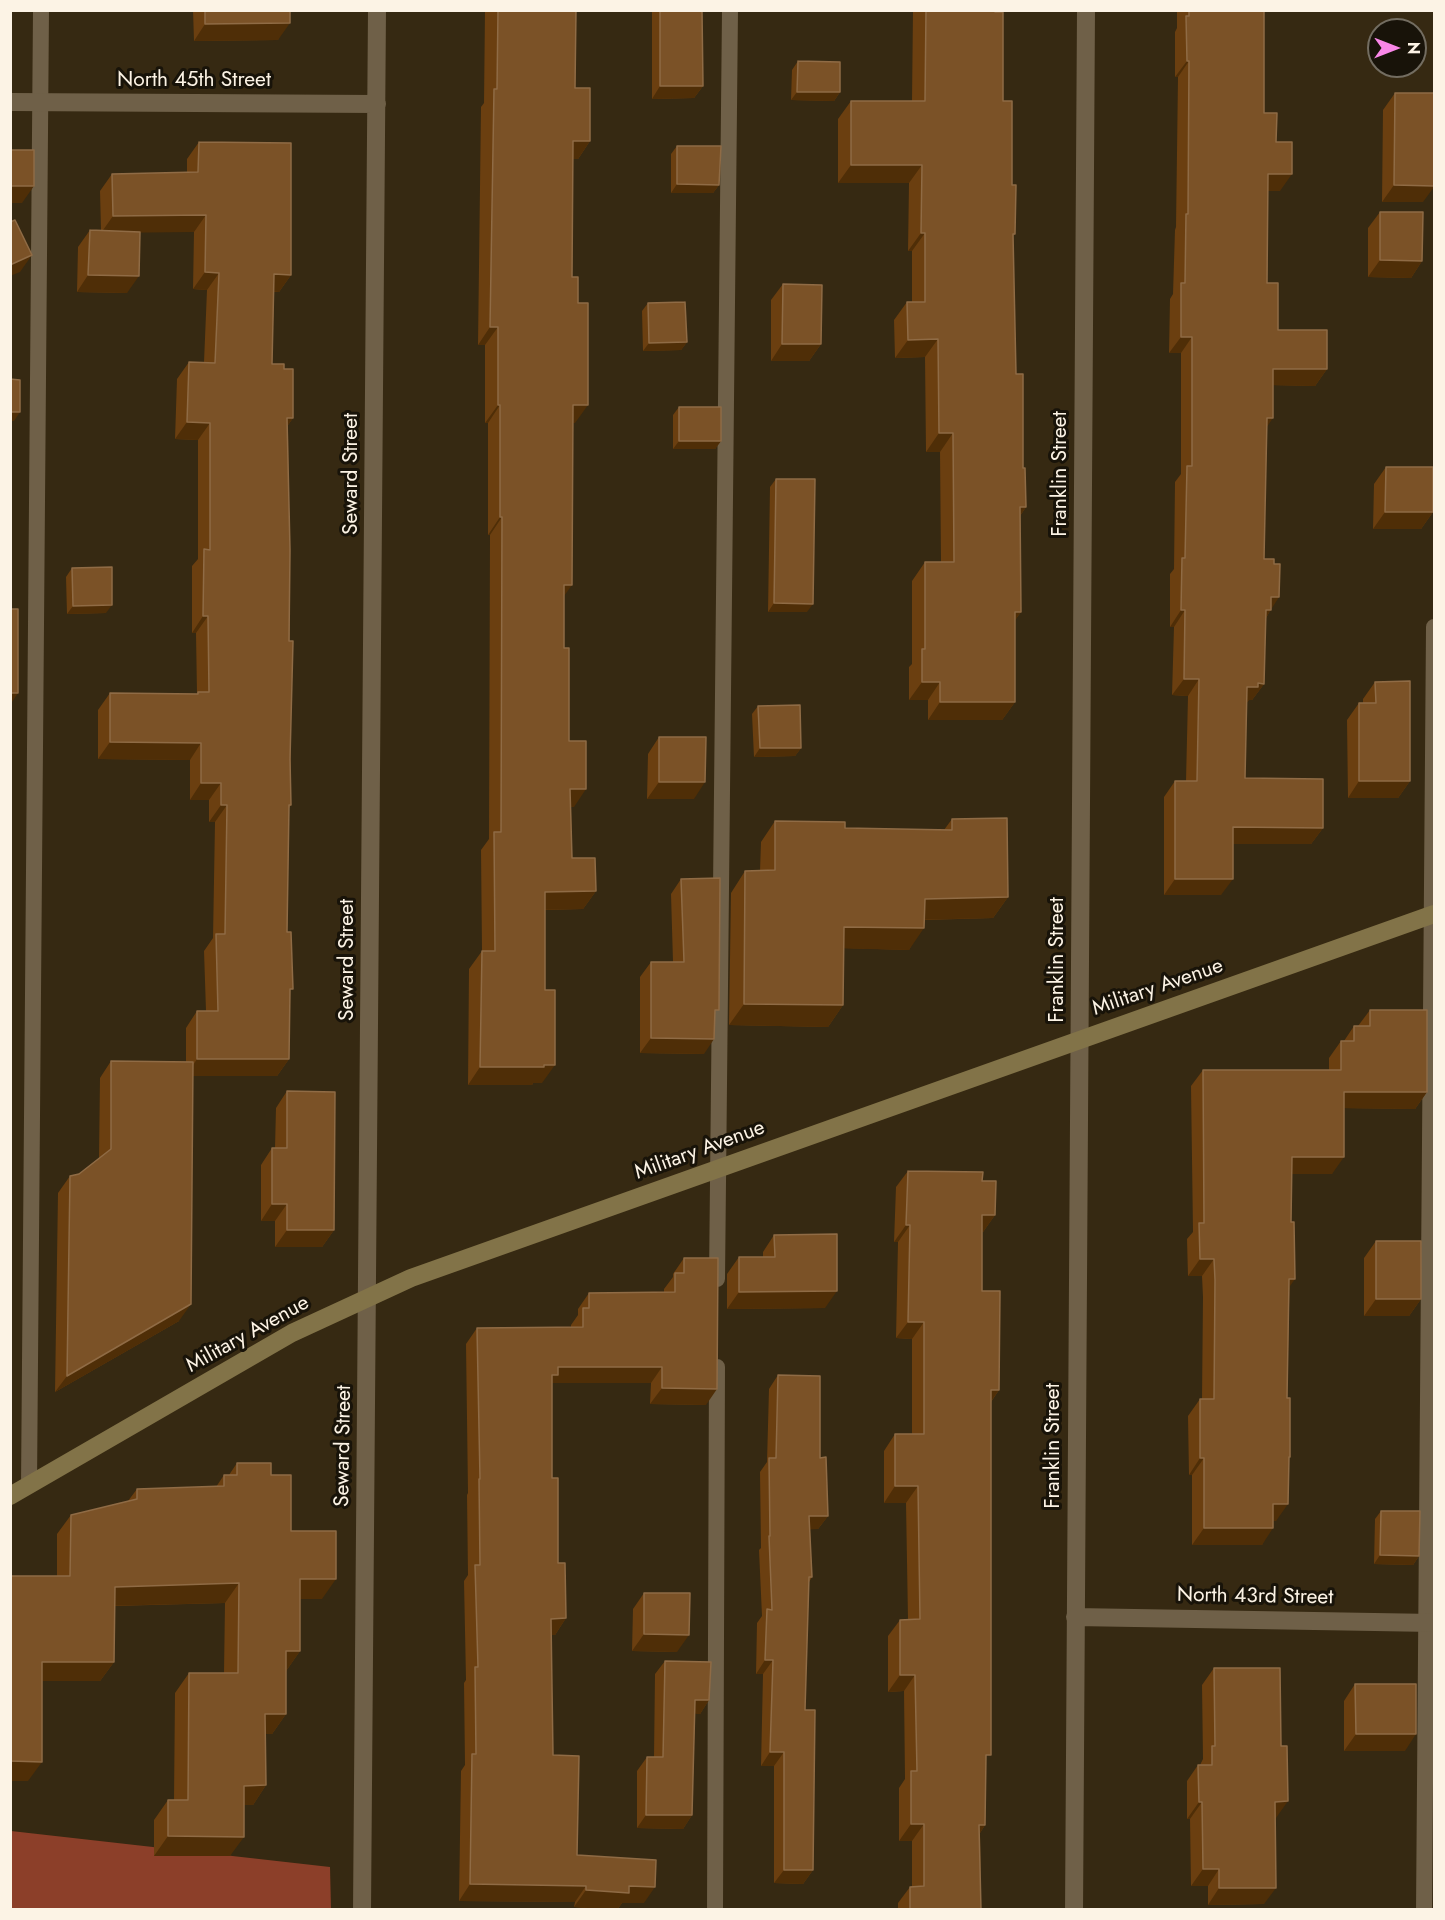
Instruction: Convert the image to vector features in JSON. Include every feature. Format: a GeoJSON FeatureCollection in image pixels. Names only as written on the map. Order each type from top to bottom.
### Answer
{"type":"FeatureCollection","features":[{"type":"Feature","properties":{"kind":"street","name":"Seward Street"},"geometry":{"type":"LineString","coordinates":[[362,1910],[377,10]]}},
{"type":"Feature","properties":{"kind":"street","name":"Franklin Street"},"geometry":{"type":"LineString","coordinates":[[1074,1910],[1086,10]]}},
{"type":"Feature","properties":{"kind":"street","name":"North 45th Street"},"geometry":{"type":"LineString","coordinates":[[10,102],[377,104]]}},
{"type":"Feature","properties":{"kind":"street","name":"Military Avenue"},"geometry":{"type":"LineString","coordinates":[[10,1496],[292,1333],[411,1278],[1434,914]]}},
{"type":"Feature","properties":{"kind":"street","name":"North 43rd Street"},"geometry":{"type":"LineString","coordinates":[[1075,1617],[1431,1623]]}},
{"type":"Feature","properties":{"kind":"lane"},"geometry":{"type":"LineString","coordinates":[[29,1485],[41,10]]}},
{"type":"Feature","properties":{"kind":"lane"},"geometry":{"type":"LineString","coordinates":[[717,1300],[730,10]]}},
{"type":"Feature","properties":{"kind":"lane"},"geometry":{"type":"LineString","coordinates":[[1424,1910],[1431,1623],[1434,627]]}},
{"type":"Feature","properties":{"kind":"lane"},"geometry":{"type":"LineString","coordinates":[[716,1910],[717,1348]]}},
{"type":"Feature","properties":{"kind":"shaded area"},"geometry":{"type":"Polygon","coordinates":[[[11,1831],[330,1867],[331,1909],[11,1910],[11,1831]]]}},
{"type":"Feature","properties":{"kind":"building"},"geometry":{"type":"Polygon","coordinates":[[[205,10],[290,10],[290,23],[205,24],[205,10]]]}},
{"type":"Feature","properties":{"kind":"building"},"geometry":{"type":"Polygon","coordinates":[[[498,10],[576,10],[575,88],[590,88],[590,141],[573,141],[572,277],[578,277],[578,303],[588,303],[588,405],[573,405],[572,585],[564,585],[564,648],[569,648],[569,741],[586,741],[586,789],[570,789],[572,858],[595,858],[596,891],[545,892],[545,990],[555,990],[555,1065],[544,1065],[544,1067],[480,1067],[482,951],[495,951],[494,832],[501,832],[500,405],[498,405],[498,327],[490,327],[494,89],[497,89],[498,10]]]}},
{"type":"Feature","properties":{"kind":"building"},"geometry":{"type":"Polygon","coordinates":[[[660,10],[702,10],[703,86],[660,86],[660,10]]]}},
{"type":"Feature","properties":{"kind":"building"},"geometry":{"type":"Polygon","coordinates":[[[926,10],[1003,12],[1003,101],[1012,101],[1012,185],[1016,185],[1015,234],[1013,234],[1016,374],[1023,374],[1023,468],[1025,468],[1026,507],[1020,507],[1021,612],[1015,612],[1015,702],[940,702],[940,682],[922,682],[922,649],[925,649],[925,562],[954,562],[953,433],[939,433],[938,339],[908,340],[907,302],[925,302],[925,233],[921,233],[922,165],[851,165],[851,101],[925,101],[926,10]]]}},
{"type":"Feature","properties":{"kind":"building"},"geometry":{"type":"Polygon","coordinates":[[[1189,10],[1264,10],[1264,113],[1277,113],[1276,142],[1292,142],[1292,174],[1268,174],[1267,283],[1278,283],[1278,330],[1327,330],[1327,369],[1273,369],[1273,418],[1267,418],[1264,559],[1274,559],[1274,564],[1280,564],[1279,597],[1271,597],[1271,610],[1266,610],[1264,684],[1258,683],[1258,687],[1247,687],[1245,778],[1323,779],[1323,828],[1233,827],[1233,879],[1175,879],[1175,781],[1197,781],[1199,679],[1184,679],[1185,610],[1181,610],[1182,558],[1185,558],[1187,466],[1192,466],[1192,337],[1181,337],[1181,283],[1185,283],[1186,214],[1188,214],[1189,61],[1187,61],[1186,16],[1189,16],[1189,10]]]}},
{"type":"Feature","properties":{"kind":"building"},"geometry":{"type":"Polygon","coordinates":[[[798,61],[840,62],[840,92],[797,92],[798,61]]]}},
{"type":"Feature","properties":{"kind":"building"},"geometry":{"type":"Polygon","coordinates":[[[1395,93],[1434,93],[1434,186],[1394,185],[1395,93]]]}},
{"type":"Feature","properties":{"kind":"building"},"geometry":{"type":"Polygon","coordinates":[[[199,142],[291,143],[291,275],[274,274],[272,364],[284,364],[284,369],[293,369],[293,418],[287,418],[290,550],[289,641],[293,641],[287,932],[291,932],[293,989],[290,989],[289,1059],[197,1059],[197,1011],[218,1011],[216,934],[225,934],[227,805],[221,805],[221,783],[201,783],[201,743],[110,742],[110,693],[198,694],[198,692],[209,692],[208,616],[203,616],[204,549],[210,550],[210,423],[187,422],[189,362],[215,363],[219,273],[205,272],[206,215],[113,216],[112,174],[198,172],[199,142]]]}},
{"type":"Feature","properties":{"kind":"building"},"geometry":{"type":"Polygon","coordinates":[[[677,146],[721,146],[719,185],[677,184],[677,146]]]}},
{"type":"Feature","properties":{"kind":"building"},"geometry":{"type":"Polygon","coordinates":[[[10,150],[34,150],[34,186],[10,186],[10,150]]]}},
{"type":"Feature","properties":{"kind":"building"},"geometry":{"type":"Polygon","coordinates":[[[1380,212],[1423,212],[1422,261],[1380,260],[1380,212]]]}},
{"type":"Feature","properties":{"kind":"building"},"geometry":{"type":"Polygon","coordinates":[[[15,220],[32,255],[10,265],[10,222],[15,220]]]}},
{"type":"Feature","properties":{"kind":"building"},"geometry":{"type":"Polygon","coordinates":[[[90,230],[140,232],[139,276],[88,275],[90,230]]]}},
{"type":"Feature","properties":{"kind":"building"},"geometry":{"type":"Polygon","coordinates":[[[783,284],[822,285],[821,344],[782,344],[783,284]]]}},
{"type":"Feature","properties":{"kind":"building"},"geometry":{"type":"Polygon","coordinates":[[[685,302],[687,342],[649,343],[648,303],[685,302]]]}},
{"type":"Feature","properties":{"kind":"building"},"geometry":{"type":"Polygon","coordinates":[[[10,379],[20,380],[20,412],[10,412],[10,379]]]}},
{"type":"Feature","properties":{"kind":"building"},"geometry":{"type":"Polygon","coordinates":[[[679,407],[721,407],[721,441],[679,441],[679,407]]]}},
{"type":"Feature","properties":{"kind":"building"},"geometry":{"type":"Polygon","coordinates":[[[1386,467],[1433,467],[1433,512],[1385,512],[1386,467]]]}},
{"type":"Feature","properties":{"kind":"building"},"geometry":{"type":"Polygon","coordinates":[[[776,479],[815,479],[813,604],[774,603],[776,479]]]}},
{"type":"Feature","properties":{"kind":"building"},"geometry":{"type":"Polygon","coordinates":[[[112,567],[112,605],[73,606],[72,568],[112,567]]]}},
{"type":"Feature","properties":{"kind":"building"},"geometry":{"type":"Polygon","coordinates":[[[10,609],[18,609],[18,693],[10,693],[10,609]]]}},
{"type":"Feature","properties":{"kind":"building"},"geometry":{"type":"Polygon","coordinates":[[[1410,681],[1410,781],[1359,781],[1359,703],[1376,703],[1375,682],[1410,681]]]}},
{"type":"Feature","properties":{"kind":"building"},"geometry":{"type":"Polygon","coordinates":[[[800,705],[801,748],[760,748],[758,706],[800,705]]]}},
{"type":"Feature","properties":{"kind":"building"},"geometry":{"type":"Polygon","coordinates":[[[659,737],[706,737],[705,782],[659,782],[659,737]]]}},
{"type":"Feature","properties":{"kind":"building"},"geometry":{"type":"Polygon","coordinates":[[[1007,818],[1008,897],[925,899],[924,928],[844,927],[843,1005],[744,1004],[745,871],[775,870],[775,821],[845,822],[845,828],[952,830],[952,819],[1007,818]]]}},
{"type":"Feature","properties":{"kind":"building"},"geometry":{"type":"Polygon","coordinates":[[[720,878],[719,1010],[715,1010],[714,1039],[651,1038],[651,962],[684,962],[681,879],[720,878]]]}},
{"type":"Feature","properties":{"kind":"building"},"geometry":{"type":"Polygon","coordinates":[[[1370,1010],[1427,1010],[1427,1092],[1344,1092],[1344,1157],[1292,1157],[1291,1222],[1294,1222],[1295,1279],[1289,1279],[1288,1504],[1273,1504],[1273,1528],[1204,1528],[1204,1458],[1200,1458],[1200,1399],[1214,1399],[1215,1280],[1214,1259],[1200,1259],[1199,1223],[1204,1223],[1203,1070],[1341,1070],[1341,1041],[1354,1041],[1354,1026],[1370,1026],[1370,1010]]]}},
{"type":"Feature","properties":{"kind":"building"},"geometry":{"type":"Polygon","coordinates":[[[111,1061],[193,1062],[191,1304],[67,1376],[70,1176],[79,1174],[111,1149],[111,1061]]]}},
{"type":"Feature","properties":{"kind":"building"},"geometry":{"type":"Polygon","coordinates":[[[287,1091],[335,1092],[334,1230],[287,1230],[287,1204],[272,1204],[272,1148],[287,1148],[287,1091]]]}},
{"type":"Feature","properties":{"kind":"building"},"geometry":{"type":"Polygon","coordinates":[[[908,1171],[983,1172],[982,1181],[996,1181],[995,1215],[982,1215],[982,1291],[1000,1291],[999,1390],[991,1390],[991,1755],[986,1755],[985,1825],[979,1825],[981,1910],[910,1910],[910,1887],[924,1886],[924,1824],[911,1824],[911,1771],[917,1771],[915,1675],[900,1675],[900,1620],[920,1619],[918,1486],[895,1486],[895,1434],[924,1434],[924,1322],[908,1322],[910,1225],[906,1225],[908,1171]]]}},
{"type":"Feature","properties":{"kind":"building"},"geometry":{"type":"Polygon","coordinates":[[[837,1234],[837,1291],[739,1292],[739,1257],[775,1257],[774,1235],[837,1234]]]}},
{"type":"Feature","properties":{"kind":"building"},"geometry":{"type":"Polygon","coordinates":[[[1376,1241],[1421,1241],[1421,1299],[1376,1299],[1376,1241]]]}},
{"type":"Feature","properties":{"kind":"building"},"geometry":{"type":"Polygon","coordinates":[[[684,1258],[718,1258],[717,1389],[662,1388],[662,1367],[558,1367],[558,1375],[552,1375],[552,1478],[558,1478],[558,1563],[565,1563],[566,1618],[551,1619],[553,1755],[579,1756],[577,1855],[656,1860],[655,1887],[629,1886],[629,1893],[586,1890],[586,1886],[470,1884],[472,1754],[476,1754],[475,1667],[478,1667],[475,1565],[480,1565],[477,1328],[583,1327],[583,1308],[589,1308],[589,1293],[675,1292],[675,1273],[684,1273],[684,1258]]]}},
{"type":"Feature","properties":{"kind":"building"},"geometry":{"type":"Polygon","coordinates":[[[778,1375],[820,1376],[820,1458],[826,1457],[828,1516],[809,1516],[812,1577],[809,1577],[805,1710],[815,1710],[813,1870],[784,1870],[784,1752],[770,1752],[773,1660],[765,1660],[767,1609],[772,1610],[769,1458],[776,1458],[778,1375]]]}},
{"type":"Feature","properties":{"kind":"building"},"geometry":{"type":"Polygon","coordinates":[[[237,1463],[271,1463],[271,1475],[291,1475],[291,1531],[336,1531],[336,1579],[300,1579],[300,1651],[286,1651],[286,1714],[265,1714],[266,1785],[244,1786],[244,1837],[168,1836],[168,1800],[188,1800],[189,1673],[238,1673],[239,1583],[115,1587],[114,1662],[42,1662],[42,1762],[10,1761],[10,1576],[70,1576],[71,1515],[137,1499],[137,1489],[224,1486],[224,1475],[237,1475],[237,1463]]]}},
{"type":"Feature","properties":{"kind":"building"},"geometry":{"type":"Polygon","coordinates":[[[1381,1511],[1420,1511],[1419,1556],[1380,1555],[1381,1511]]]}},
{"type":"Feature","properties":{"kind":"building"},"geometry":{"type":"Polygon","coordinates":[[[644,1593],[690,1593],[689,1635],[644,1634],[644,1593]]]}},
{"type":"Feature","properties":{"kind":"building"},"geometry":{"type":"Polygon","coordinates":[[[665,1661],[711,1662],[709,1700],[695,1700],[692,1815],[646,1815],[647,1757],[663,1757],[665,1661]]]}},
{"type":"Feature","properties":{"kind":"building"},"geometry":{"type":"Polygon","coordinates":[[[1214,1668],[1280,1668],[1281,1746],[1287,1746],[1288,1801],[1275,1802],[1276,1888],[1219,1888],[1219,1869],[1203,1869],[1202,1802],[1199,1802],[1198,1765],[1212,1765],[1212,1746],[1215,1746],[1214,1668]]]}},
{"type":"Feature","properties":{"kind":"building"},"geometry":{"type":"Polygon","coordinates":[[[1355,1684],[1416,1684],[1416,1734],[1356,1734],[1355,1684]]]}}]}
